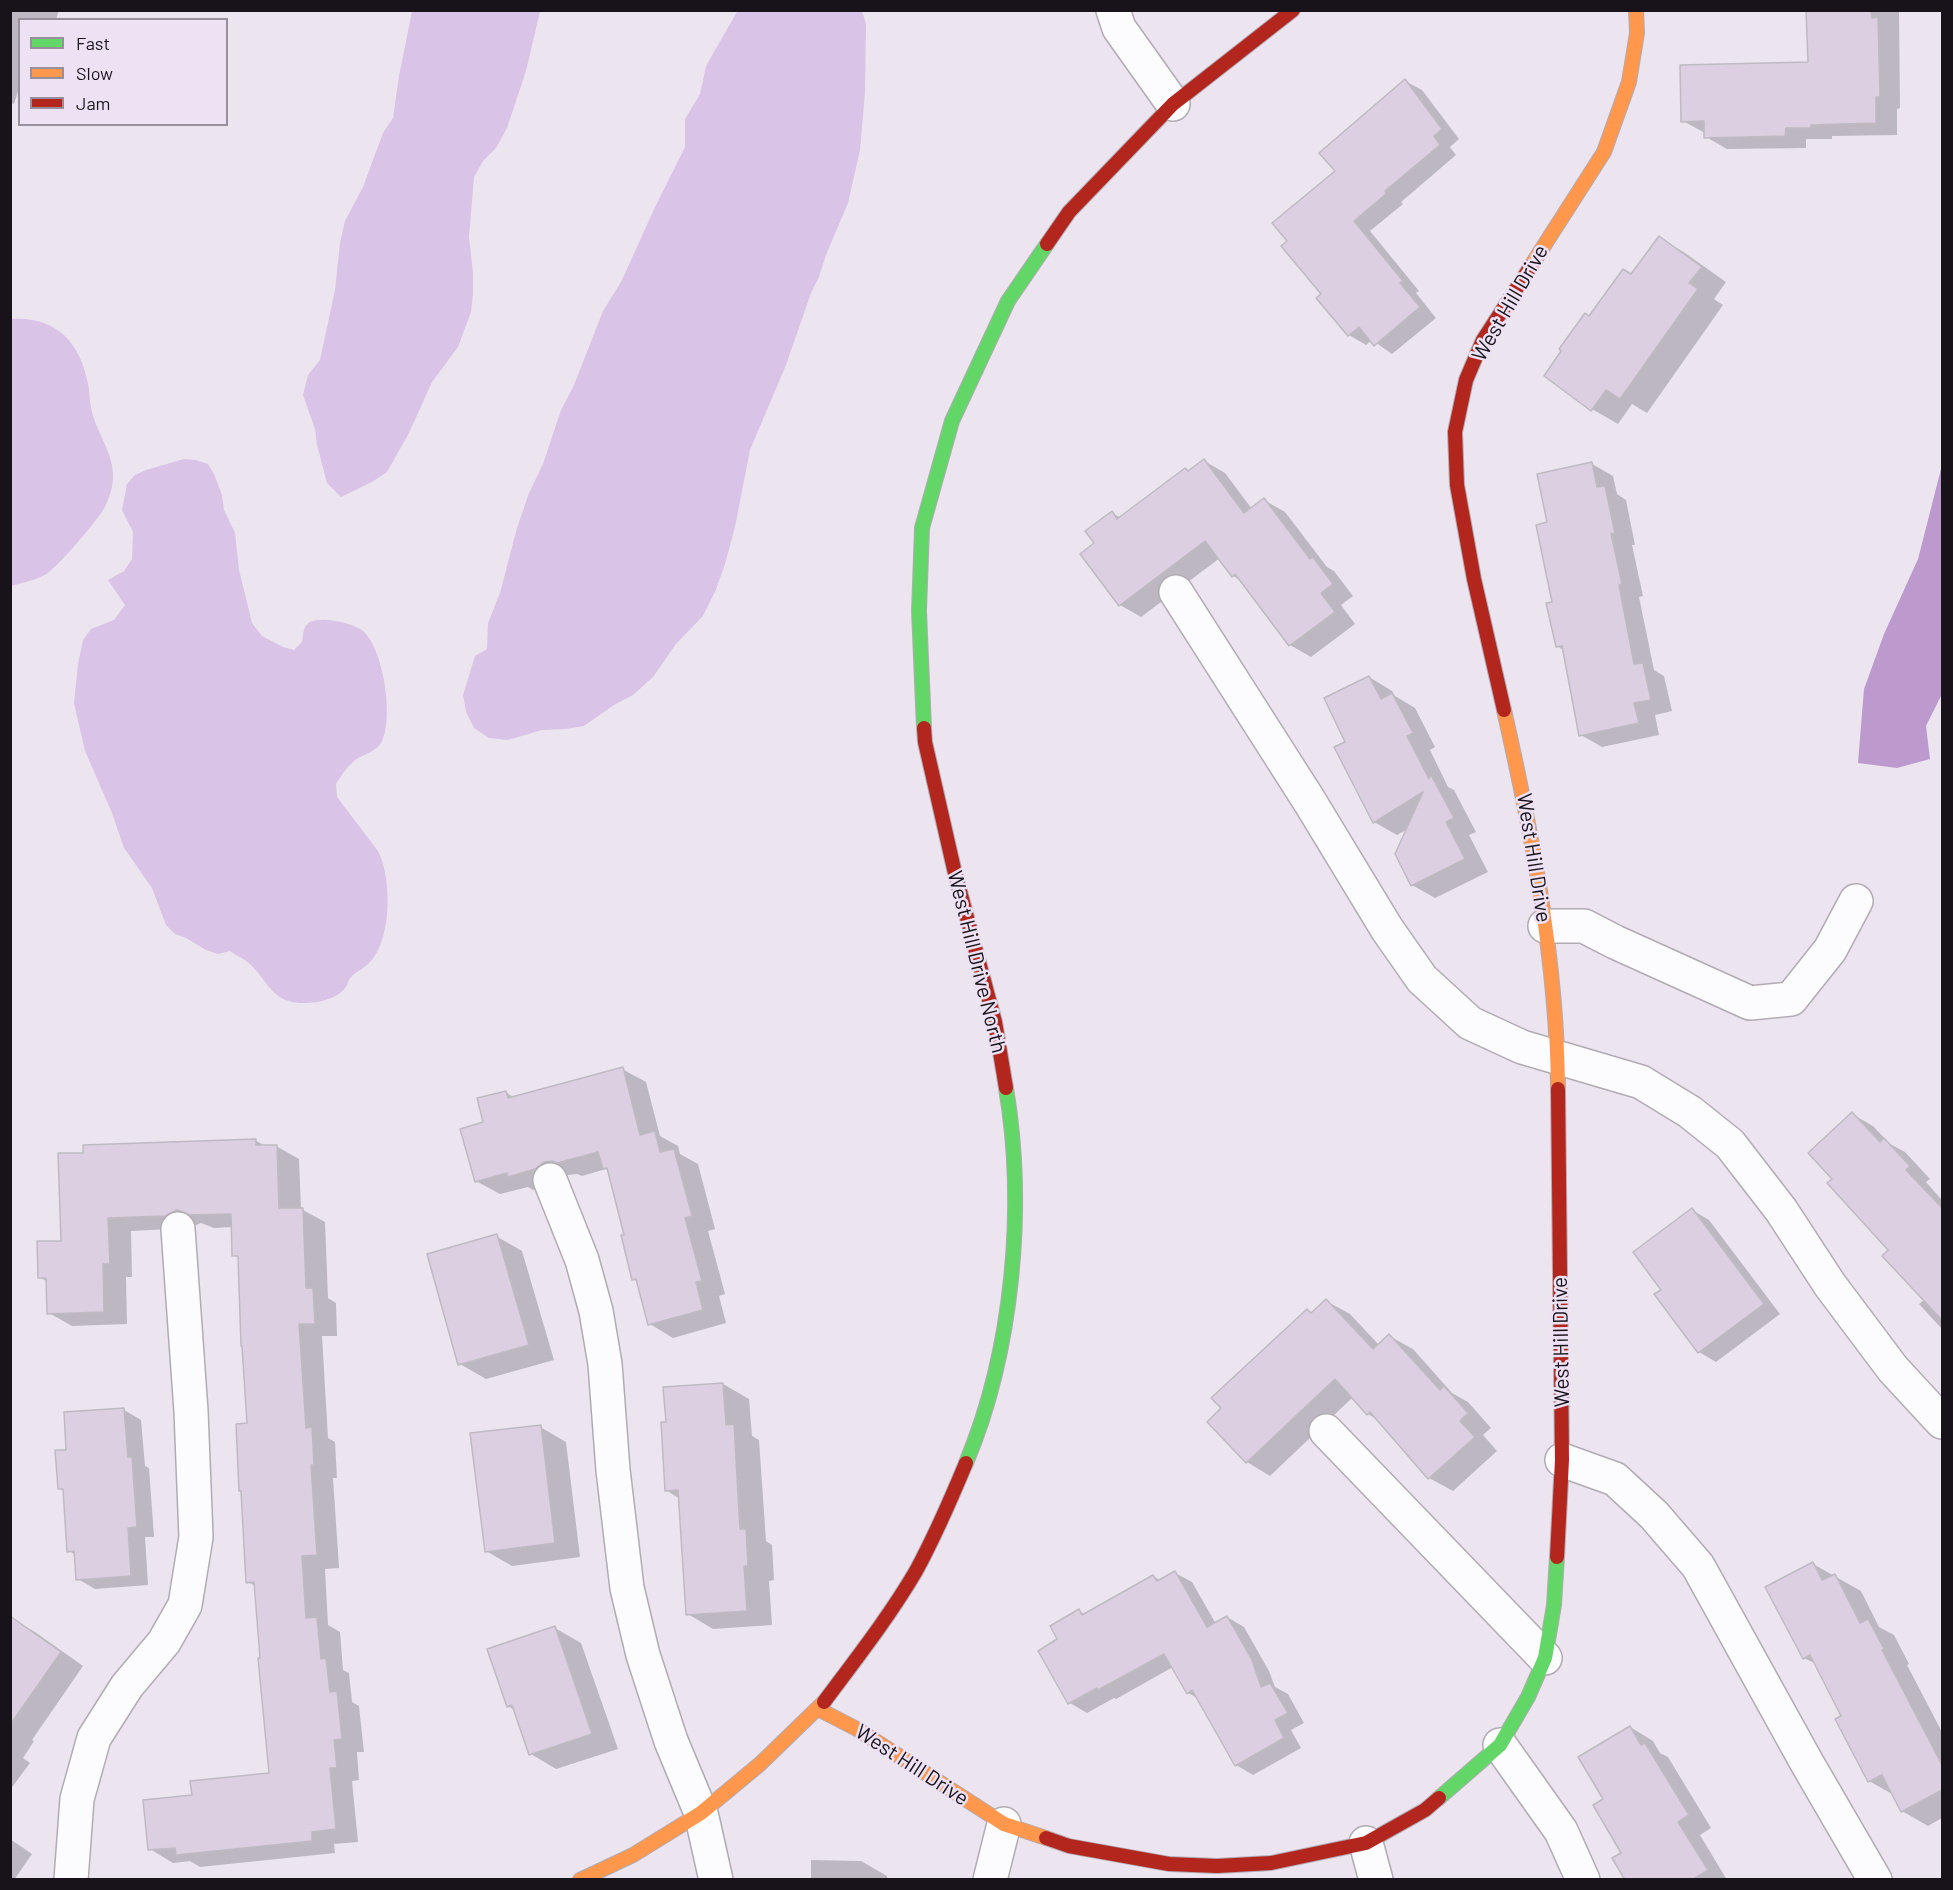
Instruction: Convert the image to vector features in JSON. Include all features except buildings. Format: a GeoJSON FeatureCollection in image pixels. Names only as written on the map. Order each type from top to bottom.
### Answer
{"type":"FeatureCollection","features":[{"type":"Feature","properties":{"kind":"street"},"geometry":{"type":"LineString","coordinates":[[1113,10],[1119,28],[1173,104]]}},
{"type":"Feature","properties":{"kind":"street","name":"West Hill Drive North"},"geometry":{"type":"LineString","coordinates":[[580,1880],[633,1855],[701,1813],[760,1764],[818,1709],[879,1629],[915,1572],[939,1527],[978,1434],[995,1374],[1012,1272],[1016,1181],[1009,1107],[995,1022],[954,869],[926,742],[919,611],[922,528],[952,421],[1008,301],[1069,212],[1173,104],[1293,10]]}},
{"type":"Feature","properties":{"kind":"street","name":"West Hill Drive"},"geometry":{"type":"LineString","coordinates":[[818,1709],[857,1729],[1004,1824],[1070,1846],[1169,1864],[1217,1866],[1271,1863],[1366,1844],[1425,1810],[1500,1745],[1528,1697],[1545,1658],[1554,1605],[1562,1460],[1558,1057],[1553,981],[1528,815],[1474,579],[1457,484],[1455,432],[1466,380],[1483,340],[1604,152],[1629,82],[1637,33],[1636,10]]}},
{"type":"Feature","properties":{"kind":"street"},"geometry":{"type":"LineString","coordinates":[[1176,592],[1310,802],[1387,930],[1422,979],[1470,1023],[1522,1047],[1641,1082],[1689,1112],[1730,1143],[1781,1210],[1830,1285],[1893,1369],[1942,1422]]}},
{"type":"Feature","properties":{"kind":"street"},"geometry":{"type":"LineString","coordinates":[[1545,926],[1584,926],[1750,1003],[1791,999],[1830,950],[1856,902]]}},
{"type":"Feature","properties":{"kind":"street"},"geometry":{"type":"LineString","coordinates":[[550,1180],[582,1260],[596,1311],[606,1364],[613,1470],[627,1588],[642,1655],[671,1741],[701,1813],[716,1880]]}},
{"type":"Feature","properties":{"kind":"street"},"geometry":{"type":"LineString","coordinates":[[71,1880],[77,1799],[94,1738],[127,1686],[164,1642],[185,1605],[187,1594],[196,1537],[191,1411],[178,1229]]}},
{"type":"Feature","properties":{"kind":"street"},"geometry":{"type":"LineString","coordinates":[[1326,1431],[1545,1658]]}},
{"type":"Feature","properties":{"kind":"street"},"geometry":{"type":"LineString","coordinates":[[1562,1460],[1615,1479],[1654,1515],[1698,1566],[1875,1880]]}},
{"type":"Feature","properties":{"kind":"street"},"geometry":{"type":"LineString","coordinates":[[1500,1745],[1561,1831],[1583,1880]]}},
{"type":"Feature","properties":{"kind":"street"},"geometry":{"type":"LineString","coordinates":[[990,1880],[1004,1824]]}},
{"type":"Feature","properties":{"kind":"street"},"geometry":{"type":"LineString","coordinates":[[1366,1844],[1376,1880]]}},
{"type":"Feature","properties":{"kind":"shaded area"},"geometry":{"type":"Polygon","coordinates":[[[738,10],[862,11],[866,24],[865,92],[860,150],[848,203],[811,293],[786,365],[750,450],[735,527],[725,564],[703,616],[676,644],[653,677],[633,695],[584,726],[542,730],[508,740],[489,738],[474,728],[466,712],[463,695],[475,656],[487,649],[488,623],[500,593],[517,528],[529,493],[543,464],[561,410],[574,385],[603,311],[621,282],[685,147],[685,119],[700,94],[706,66],[738,10]]]}},
{"type":"Feature","properties":{"kind":"shaded area"},"geometry":{"type":"Polygon","coordinates":[[[412,11],[540,11],[526,71],[507,128],[496,148],[483,161],[474,177],[469,237],[473,294],[471,312],[458,347],[432,382],[409,433],[387,472],[341,497],[327,483],[315,429],[303,395],[308,375],[320,360],[335,290],[345,221],[363,187],[383,133],[393,118],[412,11]]]}},
{"type":"Feature","properties":{"kind":"shaded area"},"geometry":{"type":"Polygon","coordinates":[[[11,319],[27,319],[53,327],[72,344],[84,369],[93,416],[110,458],[113,476],[110,494],[103,510],[66,555],[45,575],[11,586],[11,319]]]}},
{"type":"Feature","properties":{"kind":"shaded area"},"geometry":{"type":"Polygon","coordinates":[[[184,459],[208,464],[214,474],[222,495],[224,510],[235,533],[239,570],[252,623],[262,636],[294,650],[302,642],[305,628],[310,622],[329,620],[345,623],[363,631],[376,652],[381,667],[387,700],[387,716],[382,741],[373,751],[350,764],[336,784],[337,797],[378,851],[383,863],[388,908],[386,924],[377,952],[370,962],[352,976],[340,993],[327,1000],[303,1003],[283,999],[242,958],[230,951],[218,954],[206,950],[175,934],[166,925],[152,888],[124,848],[112,813],[85,751],[74,703],[78,664],[83,640],[91,629],[114,620],[125,605],[108,580],[124,571],[132,559],[133,532],[122,510],[127,484],[135,475],[146,470],[184,459]]]}},
{"type":"Feature","properties":{"kind":"shaded area"},"geometry":{"type":"Polygon","coordinates":[[[1942,465],[1942,694],[1926,726],[1930,759],[1897,768],[1858,763],[1864,689],[1884,634],[1918,559],[1942,465]]]}},
{"type":"Feature","properties":{"kind":"traffic: fast"},"geometry":{"type":"LineString","coordinates":[[924,728],[919,611],[922,528],[952,421],[1008,301],[1047,244]]}},
{"type":"Feature","properties":{"kind":"traffic: fast"},"geometry":{"type":"LineString","coordinates":[[966,1463],[982,1420],[995,1374],[1005,1327],[1011,1278],[1015,1229],[1015,1181],[1006,1088]]}},
{"type":"Feature","properties":{"kind":"traffic: fast"},"geometry":{"type":"LineString","coordinates":[[1439,1798],[1500,1745],[1528,1697],[1545,1658],[1554,1605],[1557,1557]]}},
{"type":"Feature","properties":{"kind":"traffic: slow"},"geometry":{"type":"LineString","coordinates":[[1531,266],[1604,152],[1629,82],[1637,33],[1636,10]]}},
{"type":"Feature","properties":{"kind":"traffic: slow"},"geometry":{"type":"LineString","coordinates":[[1504,710],[1533,851],[1548,946],[1557,1041],[1558,1089]]}},
{"type":"Feature","properties":{"kind":"traffic: slow"},"geometry":{"type":"LineString","coordinates":[[580,1880],[633,1855],[701,1813],[760,1764],[824,1702]]}},
{"type":"Feature","properties":{"kind":"traffic: slow"},"geometry":{"type":"LineString","coordinates":[[818,1709],[857,1729],[1004,1824],[1046,1838]]}},
{"type":"Feature","properties":{"kind":"traffic: jam"},"geometry":{"type":"LineString","coordinates":[[1047,244],[1069,212],[1173,104],[1293,10]]}},
{"type":"Feature","properties":{"kind":"traffic: jam"},"geometry":{"type":"LineString","coordinates":[[1504,710],[1474,579],[1457,485],[1455,432],[1466,380],[1483,340],[1531,266]]}},
{"type":"Feature","properties":{"kind":"traffic: jam"},"geometry":{"type":"LineString","coordinates":[[924,728],[925,742],[954,869],[995,1022],[1006,1088]]}},
{"type":"Feature","properties":{"kind":"traffic: jam"},"geometry":{"type":"LineString","coordinates":[[1557,1557],[1562,1460],[1558,1089]]}},
{"type":"Feature","properties":{"kind":"traffic: jam"},"geometry":{"type":"LineString","coordinates":[[824,1702],[906,1588],[930,1544],[966,1463]]}},
{"type":"Feature","properties":{"kind":"traffic: jam"},"geometry":{"type":"LineString","coordinates":[[1046,1838],[1069,1846],[1169,1864],[1217,1866],[1271,1863],[1366,1843],[1425,1810],[1439,1798]]}}]}
